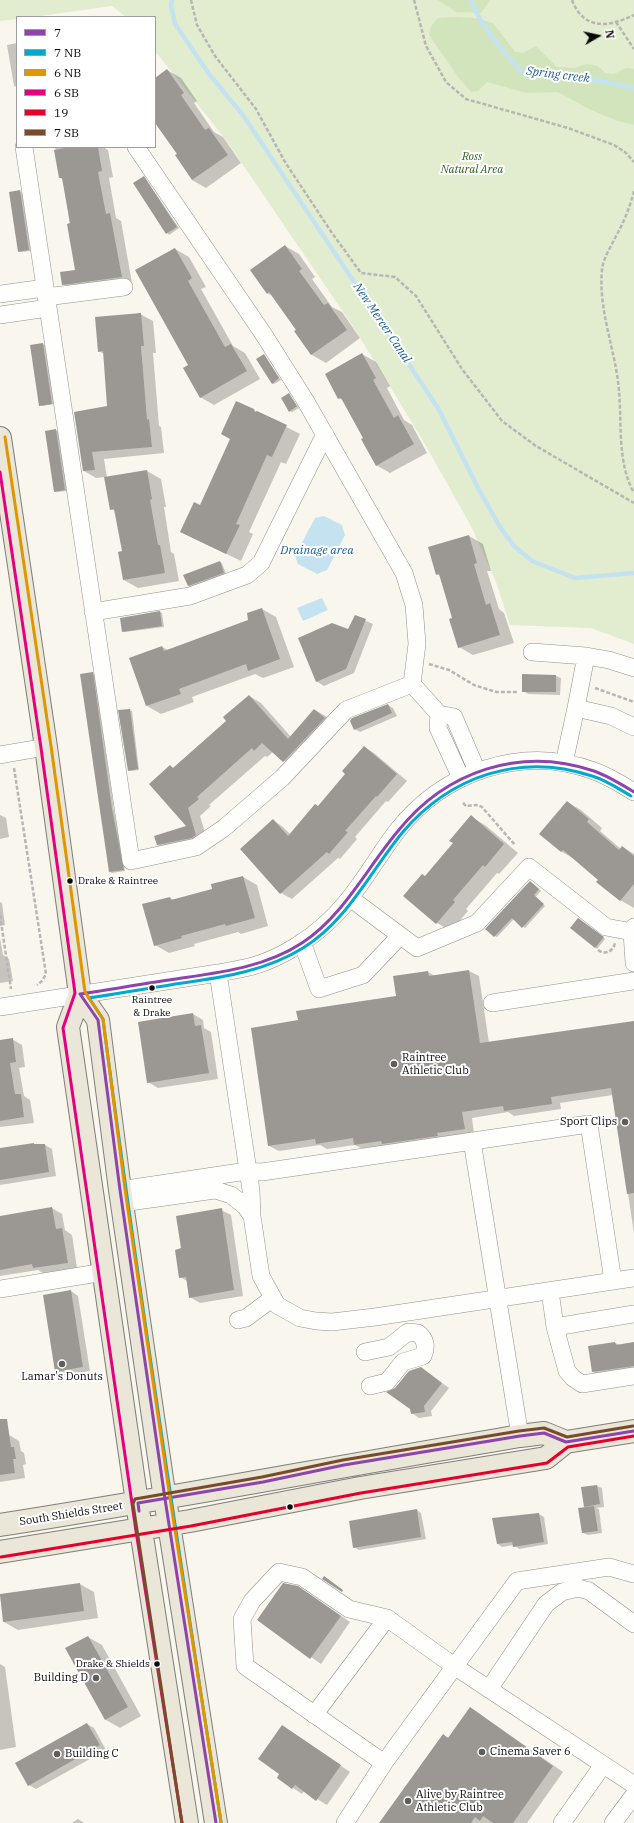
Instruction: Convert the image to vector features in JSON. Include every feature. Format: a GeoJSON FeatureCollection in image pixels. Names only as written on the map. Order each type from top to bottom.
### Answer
{"type":"FeatureCollection","features":[{"type":"Feature","properties":{"kind":"main road"},"geometry":{"type":"LineString","coordinates":[[0,438],[46,747],[80,994],[98,1020],[121,1197],[140,1318],[165,1499],[216,1823]]}},
{"type":"Feature","properties":{"kind":"main road"},"geometry":{"type":"LineString","coordinates":[[80,994],[68,1027],[141,1530],[187,1823]]}},
{"type":"Feature","properties":{"kind":"main road"},"geometry":{"type":"LineString","coordinates":[[78,1098],[94,1127],[103,1186],[121,1197]]}},
{"type":"Feature","properties":{"kind":"main road"},"geometry":{"type":"LineString","coordinates":[[104,1272],[113,1279],[126,1307],[140,1318]]}},
{"type":"Feature","properties":{"kind":"main road"},"geometry":{"type":"LineString","coordinates":[[0,1552],[141,1530],[360,1488],[546,1458],[566,1442],[634,1431]]}},
{"type":"Feature","properties":{"kind":"main road","name":"South Shields Street"},"geometry":{"type":"LineString","coordinates":[[0,1525],[165,1499],[263,1482],[344,1465],[544,1432],[566,1442]]}},
{"type":"Feature","properties":{"kind":"main road"},"geometry":{"type":"LineString","coordinates":[[360,1488],[371,1478],[497,1454],[520,1436]]}},
{"type":"Feature","properties":{"kind":"street"},"geometry":{"type":"LineString","coordinates":[[24,148],[131,861],[196,847],[224,828],[282,778],[346,710],[412,684]]}},
{"type":"Feature","properties":{"kind":"street"},"geometry":{"type":"LineString","coordinates":[[137,148],[264,335],[325,434],[404,573],[414,605],[417,644],[412,684],[439,714],[454,717],[476,771]]}},
{"type":"Feature","properties":{"kind":"street"},"geometry":{"type":"LineString","coordinates":[[0,314],[46,298],[124,287]]}},
{"type":"Feature","properties":{"kind":"street"},"geometry":{"type":"LineString","coordinates":[[0,294],[46,298]]}},
{"type":"Feature","properties":{"kind":"street"},"geometry":{"type":"LineString","coordinates":[[93,612],[190,596],[247,575],[261,563],[325,434]]}},
{"type":"Feature","properties":{"kind":"street"},"geometry":{"type":"LineString","coordinates":[[532,652],[586,656],[609,660],[634,668]]}},
{"type":"Feature","properties":{"kind":"street"},"geometry":{"type":"LineString","coordinates":[[564,763],[586,656]]}},
{"type":"Feature","properties":{"kind":"street"},"geometry":{"type":"LineString","coordinates":[[576,708],[611,716],[634,727]]}},
{"type":"Feature","properties":{"kind":"street"},"geometry":{"type":"LineString","coordinates":[[439,714],[438,728],[461,778]]}},
{"type":"Feature","properties":{"kind":"street"},"geometry":{"type":"LineString","coordinates":[[3,762],[46,747]]}},
{"type":"Feature","properties":{"kind":"street"},"geometry":{"type":"LineString","coordinates":[[0,1007],[218,973],[253,966],[279,956],[302,942],[330,920],[350,898],[397,831],[412,813],[427,799],[461,778],[476,771],[500,764],[543,760],[564,763],[595,771],[634,792]]}},
{"type":"Feature","properties":{"kind":"street"},"geometry":{"type":"LineString","coordinates":[[350,898],[416,948],[477,923],[529,867],[606,927],[633,930],[634,964]]}},
{"type":"Feature","properties":{"kind":"street"},"geometry":{"type":"LineString","coordinates":[[302,942],[319,989],[363,975],[400,936]]}},
{"type":"Feature","properties":{"kind":"street"},"geometry":{"type":"LineString","coordinates":[[218,973],[251,1190],[252,1216],[261,1276],[277,1305],[300,1318],[332,1322],[375,1317],[634,1278]]}},
{"type":"Feature","properties":{"kind":"street"},"geometry":{"type":"LineString","coordinates":[[492,1003],[634,981]]}},
{"type":"Feature","properties":{"kind":"street"},"geometry":{"type":"LineString","coordinates":[[121,1197],[247,1171],[262,1172],[590,1124],[613,1281]]}},
{"type":"Feature","properties":{"kind":"street"},"geometry":{"type":"LineString","coordinates":[[472,1141],[520,1436]]}},
{"type":"Feature","properties":{"kind":"street"},"geometry":{"type":"LineString","coordinates":[[121,1197],[215,1190],[231,1195],[245,1206],[252,1216]]}},
{"type":"Feature","properties":{"kind":"street"},"geometry":{"type":"LineString","coordinates":[[0,1289],[104,1272]]}},
{"type":"Feature","properties":{"kind":"street"},"geometry":{"type":"LineString","coordinates":[[550,1291],[555,1327],[567,1371],[573,1378],[582,1384],[634,1376]]}},
{"type":"Feature","properties":{"kind":"street"},"geometry":{"type":"LineString","coordinates":[[238,1320],[246,1318],[273,1298]]}},
{"type":"Feature","properties":{"kind":"street"},"geometry":{"type":"LineString","coordinates":[[555,1327],[634,1314]]}},
{"type":"Feature","properties":{"kind":"street"},"geometry":{"type":"LineString","coordinates":[[365,1352],[389,1347],[408,1332],[418,1333],[425,1340],[426,1349],[423,1356],[403,1362],[387,1382],[370,1386]]}},
{"type":"Feature","properties":{"kind":"street"},"geometry":{"type":"LineString","coordinates":[[345,1823],[384,1763],[517,1581],[609,1567],[634,1574]]}},
{"type":"Feature","properties":{"kind":"street"},"geometry":{"type":"LineString","coordinates":[[384,1763],[245,1666],[242,1619],[252,1601],[279,1572],[302,1577],[349,1609],[387,1618],[454,1666],[634,1785]]}},
{"type":"Feature","properties":{"kind":"street"},"geometry":{"type":"LineString","coordinates":[[489,1689],[546,1604],[562,1592],[578,1588],[589,1592],[634,1624]]}},
{"type":"Feature","properties":{"kind":"street"},"geometry":{"type":"LineString","coordinates":[[314,1715],[387,1618]]}},
{"type":"Feature","properties":{"kind":"street"},"geometry":{"type":"LineString","coordinates":[[562,1823],[603,1765]]}},
{"type":"Feature","properties":{"kind":"street"},"geometry":{"type":"LineString","coordinates":[[613,1823],[634,1795]]}},
{"type":"Feature","properties":{"kind":"path"},"geometry":{"type":"LineString","coordinates":[[191,0],[197,25],[216,56],[256,109],[285,162],[332,233],[361,273],[395,277],[416,296],[462,369],[502,421],[536,446],[634,503]]}},
{"type":"Feature","properties":{"kind":"path"},"geometry":{"type":"LineString","coordinates":[[414,0],[426,46],[446,82],[466,99],[568,128],[614,145],[625,152],[634,162]]}},
{"type":"Feature","properties":{"kind":"path"},"geometry":{"type":"LineString","coordinates":[[572,0],[578,12],[586,20],[597,24],[616,22],[634,15]]}},
{"type":"Feature","properties":{"kind":"path"},"geometry":{"type":"LineString","coordinates":[[616,22],[634,49]]}},
{"type":"Feature","properties":{"kind":"path"},"geometry":{"type":"LineString","coordinates":[[634,191],[620,229],[604,262],[602,277],[604,306],[619,390],[624,464],[628,481],[634,493]]}},
{"type":"Feature","properties":{"kind":"path"},"geometry":{"type":"LineString","coordinates":[[415,662],[429,664],[449,670],[474,685],[496,692],[518,692]]}},
{"type":"Feature","properties":{"kind":"path"},"geometry":{"type":"LineString","coordinates":[[580,685],[602,690],[634,702]]}},
{"type":"Feature","properties":{"kind":"path"},"geometry":{"type":"LineString","coordinates":[[3,762],[14,767],[46,974],[43,982],[36,986],[30,987]]}},
{"type":"Feature","properties":{"kind":"path"},"geometry":{"type":"LineString","coordinates":[[463,803],[466,806],[478,805],[482,808],[515,845]]}},
{"type":"Feature","properties":{"kind":"path"},"geometry":{"type":"LineString","coordinates":[[0,916],[11,989]]}},
{"type":"Feature","properties":{"kind":"path"},"geometry":{"type":"LineString","coordinates":[[598,950],[602,953],[609,952],[614,947],[616,939]]}},
{"type":"Feature","properties":{"kind":"path"},"geometry":{"type":"LineString","coordinates":[[6,990],[17,988]]}},
{"type":"Feature","properties":{"kind":"green space","name":"Ross Natural Area"},"geometry":{"type":"Polygon","coordinates":[[[0,0],[634,0],[634,644],[591,628],[510,625],[496,582],[471,526],[422,439],[354,328],[226,140],[156,52],[156,16],[125,16],[112,6],[40,16],[16,16],[16,19],[0,21],[0,0]]]}},
{"type":"Feature","properties":{"kind":"green space"},"geometry":{"type":"Polygon","coordinates":[[[438,0],[490,0],[481,13],[456,12],[438,0]]]}},
{"type":"Feature","properties":{"kind":"green space"},"geometry":{"type":"Polygon","coordinates":[[[438,18],[474,18],[493,23],[515,52],[523,53],[536,46],[557,67],[574,68],[586,64],[598,66],[605,73],[614,74],[626,68],[634,69],[634,125],[618,121],[591,110],[558,92],[527,93],[487,82],[478,91],[471,92],[459,78],[429,35],[431,26],[438,18]]]}},
{"type":"Feature","properties":{"kind":"water","name":"Drainage area"},"geometry":{"type":"Polygon","coordinates":[[[324,516],[342,525],[345,535],[327,570],[317,574],[298,564],[295,556],[315,518],[324,516]]]}},
{"type":"Feature","properties":{"kind":"water"},"geometry":{"type":"Polygon","coordinates":[[[322,598],[328,610],[303,621],[297,608],[322,598]]]}},
{"type":"Feature","properties":{"kind":"building"},"geometry":{"type":"Polygon","coordinates":[[[167,69],[184,93],[181,95],[205,130],[209,128],[228,155],[192,180],[175,155],[177,154],[156,124],[156,77],[167,69]]]}},
{"type":"Feature","properties":{"kind":"building"},"geometry":{"type":"Polygon","coordinates":[[[65,148],[98,148],[102,171],[98,172],[106,214],[110,213],[122,277],[62,285],[60,272],[75,270],[67,224],[70,223],[62,178],[59,178],[54,150],[65,148]]]}},
{"type":"Feature","properties":{"kind":"building"},"geometry":{"type":"Polygon","coordinates":[[[144,176],[177,227],[166,234],[133,183],[144,176]]]}},
{"type":"Feature","properties":{"kind":"building"},"geometry":{"type":"Polygon","coordinates":[[[20,190],[29,250],[18,252],[9,192],[20,190]]]}},
{"type":"Feature","properties":{"kind":"building"},"geometry":{"type":"Polygon","coordinates":[[[285,245],[302,269],[299,271],[324,305],[328,303],[347,330],[311,355],[294,331],[296,330],[269,292],[267,294],[250,270],[285,245]]]}},
{"type":"Feature","properties":{"kind":"building"},"geometry":{"type":"Polygon","coordinates":[[[175,248],[192,278],[188,281],[225,347],[231,344],[247,371],[200,398],[183,368],[188,365],[135,270],[175,248]]]}},
{"type":"Feature","properties":{"kind":"building"},"geometry":{"type":"Polygon","coordinates":[[[141,313],[144,346],[141,346],[147,420],[149,419],[152,447],[92,452],[95,470],[83,471],[74,412],[107,406],[103,351],[98,352],[95,317],[141,313]]]}},
{"type":"Feature","properties":{"kind":"building"},"geometry":{"type":"Polygon","coordinates":[[[43,343],[52,404],[39,406],[30,345],[43,343]]]}},
{"type":"Feature","properties":{"kind":"building"},"geometry":{"type":"Polygon","coordinates":[[[362,353],[376,378],[373,380],[394,418],[398,415],[414,444],[376,466],[361,439],[363,438],[341,398],[338,399],[325,374],[362,353]]]}},
{"type":"Feature","properties":{"kind":"building"},"geometry":{"type":"Polygon","coordinates":[[[264,354],[279,378],[272,384],[256,359],[264,354]]]}},
{"type":"Feature","properties":{"kind":"building"},"geometry":{"type":"Polygon","coordinates":[[[289,393],[297,406],[289,412],[281,398],[289,393]]]}},
{"type":"Feature","properties":{"kind":"building"},"geometry":{"type":"Polygon","coordinates":[[[236,401],[254,409],[255,412],[257,411],[287,425],[272,457],[267,455],[236,524],[240,525],[226,554],[180,532],[194,502],[200,505],[230,439],[221,434],[236,401]]]}},
{"type":"Feature","properties":{"kind":"building"},"geometry":{"type":"Polygon","coordinates":[[[56,429],[65,490],[54,492],[45,431],[56,429]]]}},
{"type":"Feature","properties":{"kind":"building"},"geometry":{"type":"Polygon","coordinates":[[[147,470],[152,499],[150,500],[158,545],[160,545],[165,573],[123,580],[118,552],[122,551],[114,509],[110,510],[104,477],[147,470]]]}},
{"type":"Feature","properties":{"kind":"building"},"geometry":{"type":"Polygon","coordinates":[[[469,535],[477,563],[474,564],[486,605],[490,603],[500,635],[458,648],[449,619],[452,618],[439,574],[436,575],[428,547],[469,535]]]}},
{"type":"Feature","properties":{"kind":"building"},"geometry":{"type":"Polygon","coordinates":[[[220,561],[224,573],[188,586],[183,575],[220,561]]]}},
{"type":"Feature","properties":{"kind":"building"},"geometry":{"type":"Polygon","coordinates":[[[262,608],[280,659],[248,671],[246,664],[179,689],[181,694],[146,706],[129,658],[162,646],[164,651],[248,620],[247,613],[262,608]]]}},
{"type":"Feature","properties":{"kind":"building"},"geometry":{"type":"Polygon","coordinates":[[[160,611],[162,626],[122,632],[120,618],[160,611]]]}},
{"type":"Feature","properties":{"kind":"building"},"geometry":{"type":"Polygon","coordinates":[[[355,615],[366,619],[346,669],[316,682],[298,638],[332,623],[348,629],[355,615]]]}},
{"type":"Feature","properties":{"kind":"building"},"geometry":{"type":"Polygon","coordinates":[[[93,672],[112,809],[124,870],[109,872],[80,674],[93,672]]]}},
{"type":"Feature","properties":{"kind":"building"},"geometry":{"type":"Polygon","coordinates":[[[522,674],[556,675],[556,692],[522,692],[522,674]]]}},
{"type":"Feature","properties":{"kind":"building"},"geometry":{"type":"Polygon","coordinates":[[[249,695],[288,739],[314,709],[325,718],[283,762],[262,743],[254,751],[252,748],[197,797],[199,799],[188,808],[196,835],[192,838],[157,845],[154,836],[186,826],[149,784],[170,765],[173,768],[226,721],[223,717],[249,695]]]}},
{"type":"Feature","properties":{"kind":"building"},"geometry":{"type":"Polygon","coordinates":[[[388,704],[392,713],[354,730],[350,721],[352,718],[388,704]]]}},
{"type":"Feature","properties":{"kind":"building"},"geometry":{"type":"Polygon","coordinates":[[[130,709],[138,769],[128,771],[118,710],[130,709]]]}},
{"type":"Feature","properties":{"kind":"building"},"geometry":{"type":"Polygon","coordinates":[[[364,746],[397,774],[345,831],[348,832],[329,854],[327,852],[280,894],[240,849],[273,819],[288,836],[315,804],[318,806],[345,774],[342,771],[364,746]]]}},
{"type":"Feature","properties":{"kind":"building"},"geometry":{"type":"Polygon","coordinates":[[[567,801],[589,819],[587,822],[619,850],[622,846],[634,856],[634,884],[620,901],[596,882],[598,880],[563,850],[561,852],[539,834],[567,801]]]}},
{"type":"Feature","properties":{"kind":"building"},"geometry":{"type":"Polygon","coordinates":[[[471,815],[504,844],[485,867],[483,865],[453,900],[455,902],[436,924],[403,896],[422,874],[425,876],[453,843],[449,841],[471,815]]]}},
{"type":"Feature","properties":{"kind":"building"},"geometry":{"type":"Polygon","coordinates":[[[243,876],[255,918],[226,926],[225,924],[181,936],[182,938],[154,946],[142,904],[170,897],[171,900],[212,889],[211,884],[243,876]]]}},
{"type":"Feature","properties":{"kind":"building"},"geometry":{"type":"Polygon","coordinates":[[[530,881],[539,889],[534,895],[544,904],[522,928],[512,918],[494,937],[485,929],[530,881]]]}},
{"type":"Feature","properties":{"kind":"building"},"geometry":{"type":"Polygon","coordinates":[[[578,918],[604,937],[595,948],[570,928],[578,918]]]}},
{"type":"Feature","properties":{"kind":"building"},"geometry":{"type":"Polygon","coordinates":[[[469,970],[480,1043],[634,1021],[634,1193],[627,1194],[611,1088],[551,1097],[552,1104],[504,1111],[503,1106],[462,1112],[465,1129],[437,1133],[438,1136],[382,1144],[381,1141],[354,1145],[353,1138],[316,1144],[315,1139],[268,1146],[251,1028],[298,1020],[296,1011],[396,996],[393,976],[428,971],[429,976],[469,970]]]}},
{"type":"Feature","properties":{"kind":"building"},"geometry":{"type":"Polygon","coordinates":[[[193,1013],[195,1026],[201,1025],[209,1073],[147,1083],[138,1022],[193,1013]]]}},
{"type":"Feature","properties":{"kind":"building"},"geometry":{"type":"Polygon","coordinates":[[[13,1038],[16,1062],[10,1063],[15,1094],[21,1094],[24,1117],[0,1121],[0,1040],[13,1038]]]}},
{"type":"Feature","properties":{"kind":"building"},"geometry":{"type":"Polygon","coordinates":[[[34,1143],[45,1144],[49,1172],[0,1180],[0,1148],[34,1143]]]}},
{"type":"Feature","properties":{"kind":"building"},"geometry":{"type":"Polygon","coordinates":[[[52,1207],[56,1229],[62,1228],[68,1263],[33,1268],[32,1264],[0,1270],[0,1216],[52,1207]]]}},
{"type":"Feature","properties":{"kind":"building"},"geometry":{"type":"Polygon","coordinates":[[[222,1208],[234,1290],[189,1298],[186,1277],[179,1278],[175,1250],[181,1248],[176,1216],[222,1208]]]}},
{"type":"Feature","properties":{"kind":"building"},"geometry":{"type":"Polygon","coordinates":[[[71,1290],[83,1367],[55,1372],[43,1295],[71,1290]]]}},
{"type":"Feature","properties":{"kind":"building"},"geometry":{"type":"Polygon","coordinates":[[[615,1342],[616,1345],[634,1342],[634,1366],[592,1372],[588,1346],[615,1342]]]}},
{"type":"Feature","properties":{"kind":"building"},"geometry":{"type":"Polygon","coordinates":[[[421,1367],[442,1383],[424,1406],[425,1412],[411,1414],[410,1409],[386,1392],[395,1388],[409,1371],[421,1367]]]}},
{"type":"Feature","properties":{"kind":"building"},"geometry":{"type":"Polygon","coordinates":[[[0,1419],[7,1419],[11,1447],[14,1447],[16,1459],[13,1459],[15,1473],[0,1475],[0,1419]]]}},
{"type":"Feature","properties":{"kind":"building"},"geometry":{"type":"Polygon","coordinates":[[[597,1485],[600,1504],[584,1507],[581,1487],[597,1485]]]}},
{"type":"Feature","properties":{"kind":"building"},"geometry":{"type":"Polygon","coordinates":[[[594,1506],[598,1531],[582,1533],[578,1508],[594,1506]]]}},
{"type":"Feature","properties":{"kind":"building"},"geometry":{"type":"Polygon","coordinates":[[[417,1509],[421,1537],[353,1548],[349,1521],[417,1509]]]}},
{"type":"Feature","properties":{"kind":"building"},"geometry":{"type":"Polygon","coordinates":[[[539,1513],[544,1542],[513,1547],[512,1542],[497,1544],[492,1518],[539,1513]]]}},
{"type":"Feature","properties":{"kind":"building"},"geometry":{"type":"Polygon","coordinates":[[[324,1576],[343,1590],[342,1592],[322,1579],[324,1576]]]}},
{"type":"Feature","properties":{"kind":"building"},"geometry":{"type":"Polygon","coordinates":[[[80,1583],[84,1611],[3,1622],[0,1594],[80,1583]]]}},
{"type":"Feature","properties":{"kind":"building"},"geometry":{"type":"Polygon","coordinates":[[[283,1583],[298,1586],[341,1616],[310,1659],[257,1620],[283,1583]]]}},
{"type":"Feature","properties":{"kind":"building","name":"Building D"},"geometry":{"type":"Polygon","coordinates":[[[88,1636],[128,1707],[105,1720],[65,1648],[88,1636]]]}},
{"type":"Feature","properties":{"kind":"building","name":"Cinema Saver 6"},"geometry":{"type":"Polygon","coordinates":[[[470,1707],[553,1766],[513,1823],[493,1823],[483,1816],[480,1821],[475,1817],[471,1823],[379,1823],[443,1734],[448,1738],[470,1707]]]}},
{"type":"Feature","properties":{"kind":"building","name":"Building C"},"geometry":{"type":"Polygon","coordinates":[[[87,1723],[100,1745],[28,1786],[15,1763],[87,1723]]]}},
{"type":"Feature","properties":{"kind":"building"},"geometry":{"type":"Polygon","coordinates":[[[282,1725],[341,1765],[316,1801],[295,1785],[292,1789],[277,1778],[279,1774],[258,1759],[282,1725]]]}},
{"type":"Feature","properties":{"kind":"waterway","name":"New Mercer Canal"},"geometry":{"type":"LineString","coordinates":[[172,0],[171,6],[175,24],[209,74],[243,115],[438,408],[479,490],[500,527],[514,546],[532,561],[575,578],[634,573]]}},
{"type":"Feature","properties":{"kind":"waterway","name":"Spring creek"},"geometry":{"type":"LineString","coordinates":[[471,0],[487,30],[522,72],[601,81],[634,88]]}},
{"type":"Feature","properties":{"kind":"transit line"},"geometry":{"type":"LineString","coordinates":[[5,437],[51,746],[85,992],[103,1019],[125,1189],[170,1498],[221,1822]]}},
{"type":"Feature","properties":{"kind":"transit line"},"geometry":{"type":"LineString","coordinates":[[0,472],[41,748],[75,993],[63,1028],[136,1531],[182,1823]]}},
{"type":"Feature","properties":{"kind":"transit line","name":"7"},"geometry":{"type":"LineString","coordinates":[[216,1823],[165,1499],[120,1190],[98,1020],[80,994],[238,969],[271,959],[287,952],[317,932],[330,919],[354,891],[386,846],[417,810],[438,793],[462,779],[486,769],[512,763],[539,761],[566,764],[599,773],[634,792]]}},
{"type":"Feature","properties":{"kind":"transit line"},"geometry":{"type":"LineString","coordinates":[[221,1822],[159,1421],[103,1019],[89,998],[222,977],[272,963],[303,948],[319,937],[333,924],[357,895],[390,848],[421,813],[442,797],[464,784],[488,774],[513,768],[539,767],[565,769],[597,778],[631,796]]}},
{"type":"Feature","properties":{"kind":"transit line"},"geometry":{"type":"LineString","coordinates":[[182,1823],[133,1504],[135,1499],[262,1477],[343,1460],[519,1431],[544,1428],[567,1437],[633,1426]]}},
{"type":"Feature","properties":{"kind":"transit line","name":"7"},"geometry":{"type":"LineString","coordinates":[[139,1511],[138,1503],[263,1482],[344,1465],[520,1436],[544,1433],[566,1442],[634,1431]]}},
{"type":"Feature","properties":{"kind":"transit line","name":"19"},"geometry":{"type":"LineString","coordinates":[[1,1557],[191,1526],[361,1493],[547,1463],[568,1447],[634,1436]]}},
{"type":"Feature","properties":{"kind":"place","name":"Drake & Raintree"},"geometry":{"type":"Point","coordinates":[70,881]}},
{"type":"Feature","properties":{"kind":"place","name":"Raintree & Drake"},"geometry":{"type":"Point","coordinates":[152,988]}},
{"type":"Feature","properties":{"kind":"place","name":"Raintree Athletic Club"},"geometry":{"type":"Point","coordinates":[394,1064]}},
{"type":"Feature","properties":{"kind":"place","name":"Sport Clips"},"geometry":{"type":"Point","coordinates":[625,1122]}},
{"type":"Feature","properties":{"kind":"place","name":"Lamar's Donuts"},"geometry":{"type":"Point","coordinates":[62,1364]}},
{"type":"Feature","properties":{"kind":"place","name":"Drake & Shields"},"geometry":{"type":"Point","coordinates":[157,1664]}},
{"type":"Feature","properties":{"kind":"place","name":"Building D"},"geometry":{"type":"Point","coordinates":[96,1678]}},
{"type":"Feature","properties":{"kind":"place","name":"Cinema Saver 6"},"geometry":{"type":"Point","coordinates":[482,1752]}},
{"type":"Feature","properties":{"kind":"place","name":"Building C"},"geometry":{"type":"Point","coordinates":[57,1754]}},
{"type":"Feature","properties":{"kind":"place","name":"Alive by Raintree Athletic Club"},"geometry":{"type":"Point","coordinates":[408,1801]}}]}
